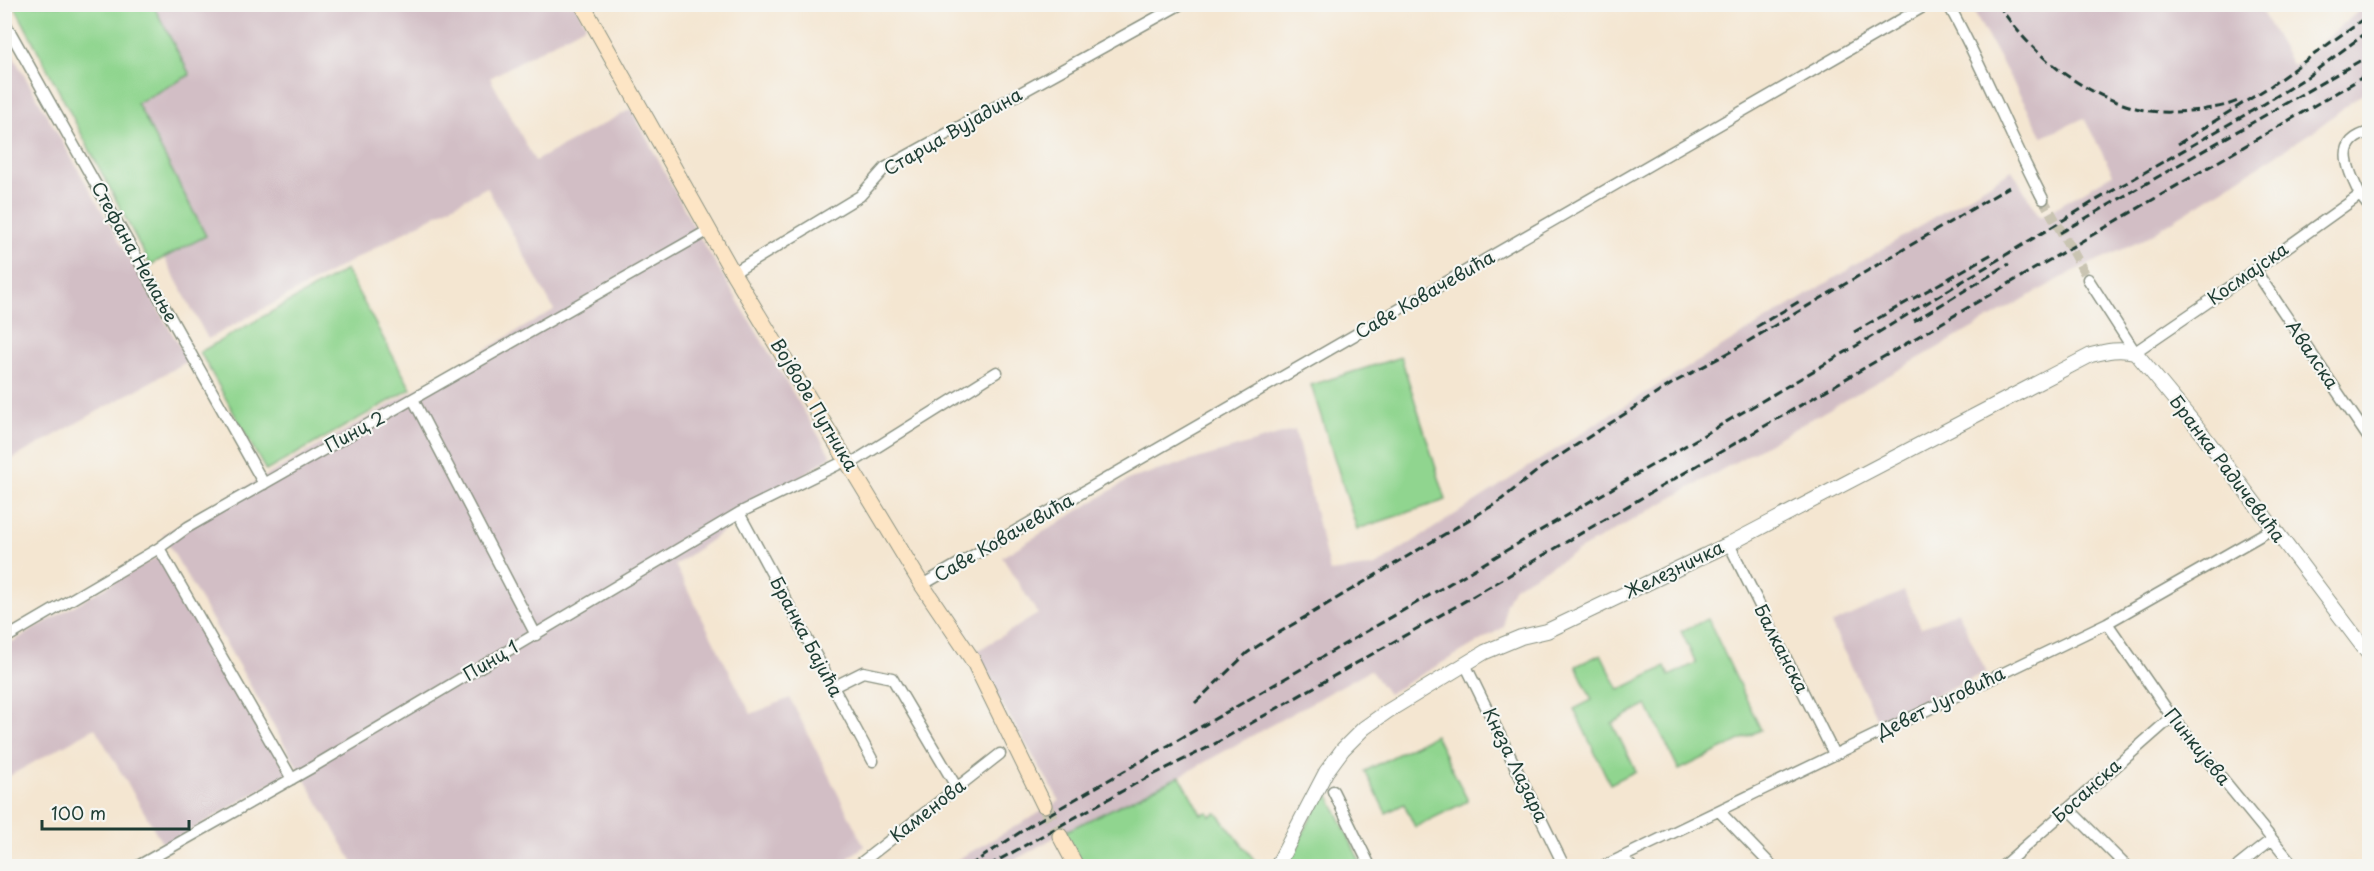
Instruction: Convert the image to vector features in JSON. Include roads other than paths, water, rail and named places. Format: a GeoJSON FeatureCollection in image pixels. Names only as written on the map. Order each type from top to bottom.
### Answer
{"type":"FeatureCollection","features":[{"type":"Feature","properties":{"kind":"main road","name":"Војводе Путника"},"geometry":{"type":"LineString","coordinates":[[582,4],[733,273],[922,585],[974,662],[1044,805]]}},
{"type":"Feature","properties":{"kind":"main road"},"geometry":{"type":"LineString","coordinates":[[1060,836],[1076,867]]}},
{"type":"Feature","properties":{"kind":"street","name":"Старца Вујадина"},"geometry":{"type":"LineString","coordinates":[[733,273],[860,195],[885,168],[1181,4]]}},
{"type":"Feature","properties":{"kind":"street","name":"Саве Ковачевића"},"geometry":{"type":"LineString","coordinates":[[922,585],[1928,4]]}},
{"type":"Feature","properties":{"kind":"street"},"geometry":{"type":"LineString","coordinates":[[1948,4],[1969,42],[2027,170],[2043,199]]}},
{"type":"Feature","properties":{"kind":"street","name":"Стефана Немање"},"geometry":{"type":"LineString","coordinates":[[4,21],[264,484]]}},
{"type":"Feature","properties":{"kind":"street"},"geometry":{"type":"LineString","coordinates":[[2370,132],[2357,137],[2347,150],[2348,168],[2360,195],[2370,208]]}},
{"type":"Feature","properties":{"kind":"street","name":"Космајска"},"geometry":{"type":"LineString","coordinates":[[2135,352],[2360,195]]}},
{"type":"Feature","properties":{"kind":"street","name":"Пинц 2"},"geometry":{"type":"LineString","coordinates":[[4,639],[159,548],[188,527],[709,230]]}},
{"type":"Feature","properties":{"kind":"street","name":"Авалска"},"geometry":{"type":"LineString","coordinates":[[2255,270],[2370,440]]}},
{"type":"Feature","properties":{"kind":"street","name":"Бранка Радичевића"},"geometry":{"type":"LineString","coordinates":[[2088,279],[2135,352],[2198,428],[2272,529],[2367,648]]}},
{"type":"Feature","properties":{"kind":"street","name":"Железничка"},"geometry":{"type":"LineString","coordinates":[[1277,867],[1326,772],[1343,749],[1364,728],[1388,711],[1465,664],[1485,652],[1521,637],[1547,631],[1729,544],[2091,356],[2122,349],[2135,352]]}},
{"type":"Feature","properties":{"kind":"street","name":"Пинц 1"},"geometry":{"type":"LineString","coordinates":[[138,867],[292,779],[739,513],[848,462],[997,372]]}},
{"type":"Feature","properties":{"kind":"street"},"geometry":{"type":"LineString","coordinates":[[413,399],[536,634]]}},
{"type":"Feature","properties":{"kind":"street","name":"Бранка Бајића"},"geometry":{"type":"LineString","coordinates":[[739,513],[873,761]]}},
{"type":"Feature","properties":{"kind":"street","name":"Девет Југовића"},"geometry":{"type":"LineString","coordinates":[[1604,867],[2107,622],[2272,529]]}},
{"type":"Feature","properties":{"kind":"street","name":"Балканска"},"geometry":{"type":"LineString","coordinates":[[1729,544],[1834,754]]}},
{"type":"Feature","properties":{"kind":"street"},"geometry":{"type":"LineString","coordinates":[[159,548],[292,779]]}},
{"type":"Feature","properties":{"kind":"street","name":"Пинкијева"},"geometry":{"type":"LineString","coordinates":[[2107,622],[2172,717],[2294,867]]}},
{"type":"Feature","properties":{"kind":"street","name":"Кнеза Лазара"},"geometry":{"type":"LineString","coordinates":[[1465,664],[1564,867]]}},
{"type":"Feature","properties":{"kind":"street"},"geometry":{"type":"LineString","coordinates":[[833,687],[863,672],[892,678],[957,788]]}},
{"type":"Feature","properties":{"kind":"street","name":"Босанска"},"geometry":{"type":"LineString","coordinates":[[2003,867],[2172,717]]}},
{"type":"Feature","properties":{"kind":"street","name":"Каменова"},"geometry":{"type":"LineString","coordinates":[[857,867],[1000,754]]}},
{"type":"Feature","properties":{"kind":"street"},"geometry":{"type":"LineString","coordinates":[[1333,791],[1370,867]]}},
{"type":"Feature","properties":{"kind":"street"},"geometry":{"type":"LineString","coordinates":[[2068,808],[2126,867]]}},
{"type":"Feature","properties":{"kind":"street"},"geometry":{"type":"LineString","coordinates":[[1719,811],[1772,867]]}},
{"type":"Feature","properties":{"kind":"street"},"geometry":{"type":"LineString","coordinates":[[2238,867],[2272,839]]}},
{"type":"Feature","properties":{"kind":"street"},"geometry":{"type":"LineString","coordinates":[[1622,857],[1631,867]]}},
{"type":"Feature","properties":{"kind":"tunnel"},"geometry":{"type":"LineString","coordinates":[[2043,199],[2088,279]]}},
{"type":"Feature","properties":{"kind":"tunnel"},"geometry":{"type":"LineString","coordinates":[[1044,805],[1060,836]]}},
{"type":"Feature","properties":{"kind":"railway"},"geometry":{"type":"LineString","coordinates":[[1998,4],[2026,40],[2059,70],[2078,83],[2119,103],[2147,111],[2170,112],[2193,111],[2240,100]]}},
{"type":"Feature","properties":{"kind":"railway"},"geometry":{"type":"LineString","coordinates":[[2178,144],[2269,87],[2370,14]]}},
{"type":"Feature","properties":{"kind":"railway"},"geometry":{"type":"LineString","coordinates":[[969,866],[1034,823],[1856,346],[2093,202],[2264,104],[2307,77],[2370,30]]}},
{"type":"Feature","properties":{"kind":"railway"},"geometry":{"type":"LineString","coordinates":[[2060,233],[2370,55]]}},
{"type":"Feature","properties":{"kind":"railway"},"geometry":{"type":"LineString","coordinates":[[988,866],[1135,784],[1211,746],[1453,608],[2370,73]]}},
{"type":"Feature","properties":{"kind":"railway"},"geometry":{"type":"LineString","coordinates":[[1195,703],[1247,653],[1270,638],[1497,503],[1542,467],[1673,383],[1730,352],[2009,187]]}},
{"type":"Feature","properties":{"kind":"railway"},"geometry":{"type":"LineString","coordinates":[[1854,332],[1992,254]]}},
{"type":"Feature","properties":{"kind":"railway"},"geometry":{"type":"LineString","coordinates":[[1914,321],[2009,264]]}},
{"type":"Feature","properties":{"kind":"railway"},"geometry":{"type":"LineString","coordinates":[[1756,327],[1800,301]]}}]}
